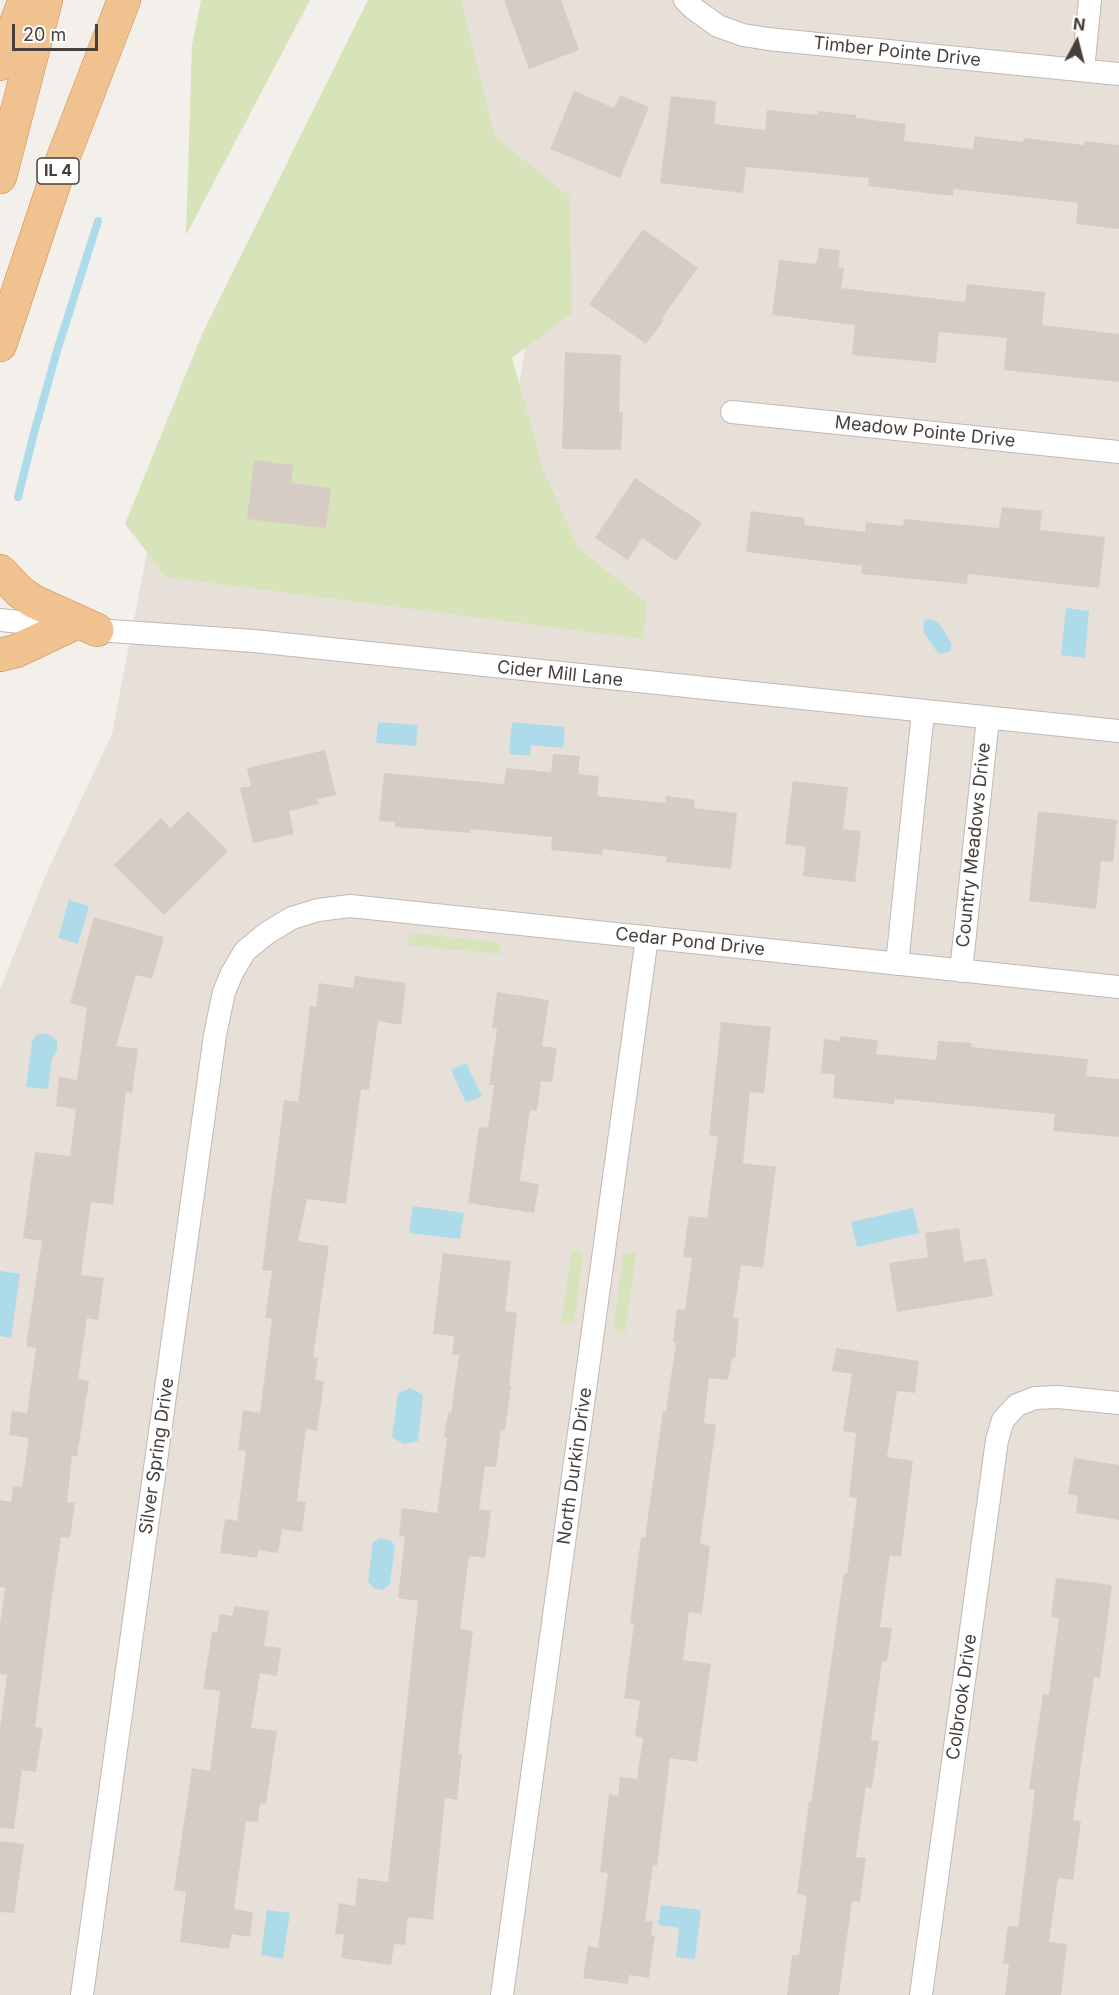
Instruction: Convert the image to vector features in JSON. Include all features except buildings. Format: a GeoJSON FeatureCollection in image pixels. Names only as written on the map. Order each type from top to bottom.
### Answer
{"type":"FeatureCollection","features":[{"type":"Feature","properties":{"kind":"highway"},"geometry":{"type":"LineString","coordinates":[[0,64],[25,0]]}},
{"type":"Feature","properties":{"kind":"highway"},"geometry":{"type":"LineString","coordinates":[[0,177],[46,0]]}},
{"type":"Feature","properties":{"kind":"highway","name":"IL 4"},"geometry":{"type":"LineString","coordinates":[[0,345],[60,166],[124,0]]}},
{"type":"Feature","properties":{"kind":"highway"},"geometry":{"type":"LineString","coordinates":[[0,571],[33,601],[82,629]]}},
{"type":"Feature","properties":{"kind":"highway"},"geometry":{"type":"LineString","coordinates":[[0,655],[82,629]]}},
{"type":"Feature","properties":{"kind":"street","name":"Timber Pointe Drive"},"geometry":{"type":"LineString","coordinates":[[685,0],[718,26],[743,35],[1119,74]]}},
{"type":"Feature","properties":{"kind":"street"},"geometry":{"type":"LineString","coordinates":[[1083,70],[1090,0]]}},
{"type":"Feature","properties":{"kind":"street","name":"Meadow Pointe Drive"},"geometry":{"type":"LineString","coordinates":[[732,412],[1119,452]]}},
{"type":"Feature","properties":{"kind":"street","name":"Cider Mill Lane"},"geometry":{"type":"LineString","coordinates":[[0,620],[82,629],[254,641],[1119,732]]}},
{"type":"Feature","properties":{"kind":"street"},"geometry":{"type":"LineString","coordinates":[[897,964],[923,712]]}},
{"type":"Feature","properties":{"kind":"street","name":"Country Meadows Drive"},"geometry":{"type":"LineString","coordinates":[[961,971],[988,718]]}},
{"type":"Feature","properties":{"kind":"street","name":"Cedar Pond Drive"},"geometry":{"type":"LineString","coordinates":[[267,933],[292,918],[318,910],[350,906],[1119,987]]}},
{"type":"Feature","properties":{"kind":"street","name":"Silver Spring Drive"},"geometry":{"type":"LineString","coordinates":[[82,1995],[218,1014],[224,992],[245,951],[267,933]]}},
{"type":"Feature","properties":{"kind":"street","name":"North Durkin Drive"},"geometry":{"type":"LineString","coordinates":[[502,1995],[647,937]]}},
{"type":"Feature","properties":{"kind":"street","name":"Colbrook Drive"},"geometry":{"type":"LineString","coordinates":[[921,1995],[997,1440],[1003,1420],[1012,1398],[1058,1397],[1119,1403]]}},
{"type":"Feature","properties":{"kind":"shaded area"},"geometry":{"type":"Polygon","coordinates":[[[437,0],[1119,0],[1119,1995],[0,1995],[0,989],[47,872],[112,734],[176,401],[509,442],[548,218],[495,171],[437,0]]]}},
{"type":"Feature","properties":{"kind":"green space"},"geometry":{"type":"Polygon","coordinates":[[[201,0],[310,0],[186,235],[192,45],[201,0]]]}},
{"type":"Feature","properties":{"kind":"green space"},"geometry":{"type":"Polygon","coordinates":[[[368,0],[461,0],[494,136],[570,197],[572,313],[512,358],[544,472],[579,549],[647,603],[643,639],[166,577],[125,524],[203,332],[368,0]]]}},
{"type":"Feature","properties":{"kind":"green space"},"geometry":{"type":"Polygon","coordinates":[[[411,933],[499,942],[501,954],[407,945],[411,933]]]}},
{"type":"Feature","properties":{"kind":"green space"},"geometry":{"type":"Polygon","coordinates":[[[572,1250],[583,1252],[574,1322],[561,1325],[572,1250]]]}},
{"type":"Feature","properties":{"kind":"green space"},"geometry":{"type":"Polygon","coordinates":[[[636,1253],[625,1333],[613,1329],[623,1254],[636,1253]]]}},
{"type":"Feature","properties":{"kind":"water"},"geometry":{"type":"Polygon","coordinates":[[[1066,608],[1089,611],[1085,658],[1061,655],[1066,608]]]}},
{"type":"Feature","properties":{"kind":"water"},"geometry":{"type":"Polygon","coordinates":[[[928,619],[939,623],[952,644],[950,651],[941,654],[937,652],[923,631],[924,621],[928,619]]]}},
{"type":"Feature","properties":{"kind":"water"},"geometry":{"type":"Polygon","coordinates":[[[378,722],[418,725],[416,746],[376,743],[378,722]]]}},
{"type":"Feature","properties":{"kind":"water"},"geometry":{"type":"Polygon","coordinates":[[[512,722],[565,727],[563,748],[531,745],[530,756],[509,754],[512,722]]]}},
{"type":"Feature","properties":{"kind":"water"},"geometry":{"type":"Polygon","coordinates":[[[69,900],[89,906],[78,944],[58,938],[69,900]]]}},
{"type":"Feature","properties":{"kind":"water"},"geometry":{"type":"Polygon","coordinates":[[[47,1034],[57,1042],[57,1050],[52,1058],[48,1089],[26,1087],[32,1042],[35,1036],[47,1034]]]}},
{"type":"Feature","properties":{"kind":"water"},"geometry":{"type":"Polygon","coordinates":[[[466,1063],[482,1096],[466,1103],[451,1070],[466,1063]]]}},
{"type":"Feature","properties":{"kind":"water"},"geometry":{"type":"Polygon","coordinates":[[[413,1206],[464,1213],[460,1239],[409,1233],[413,1206]]]}},
{"type":"Feature","properties":{"kind":"water"},"geometry":{"type":"Polygon","coordinates":[[[913,1208],[919,1233],[857,1247],[851,1222],[913,1208]]]}},
{"type":"Feature","properties":{"kind":"water"},"geometry":{"type":"Polygon","coordinates":[[[0,1271],[20,1274],[11,1338],[0,1336],[0,1271]]]}},
{"type":"Feature","properties":{"kind":"water"},"geometry":{"type":"Polygon","coordinates":[[[410,1388],[423,1395],[418,1441],[404,1444],[392,1437],[398,1393],[410,1388]]]}},
{"type":"Feature","properties":{"kind":"water"},"geometry":{"type":"Polygon","coordinates":[[[380,1538],[390,1540],[395,1545],[390,1584],[383,1590],[373,1588],[368,1581],[373,1542],[380,1538]]]}},
{"type":"Feature","properties":{"kind":"water"},"geometry":{"type":"Polygon","coordinates":[[[661,1905],[701,1910],[695,1959],[676,1957],[679,1928],[658,1925],[661,1905]]]}},
{"type":"Feature","properties":{"kind":"water"},"geometry":{"type":"Polygon","coordinates":[[[267,1910],[290,1913],[283,1959],[261,1955],[267,1910]]]}},
{"type":"Feature","properties":{"kind":"waterway"},"geometry":{"type":"LineString","coordinates":[[18,497],[57,351],[98,221]]}}]}
